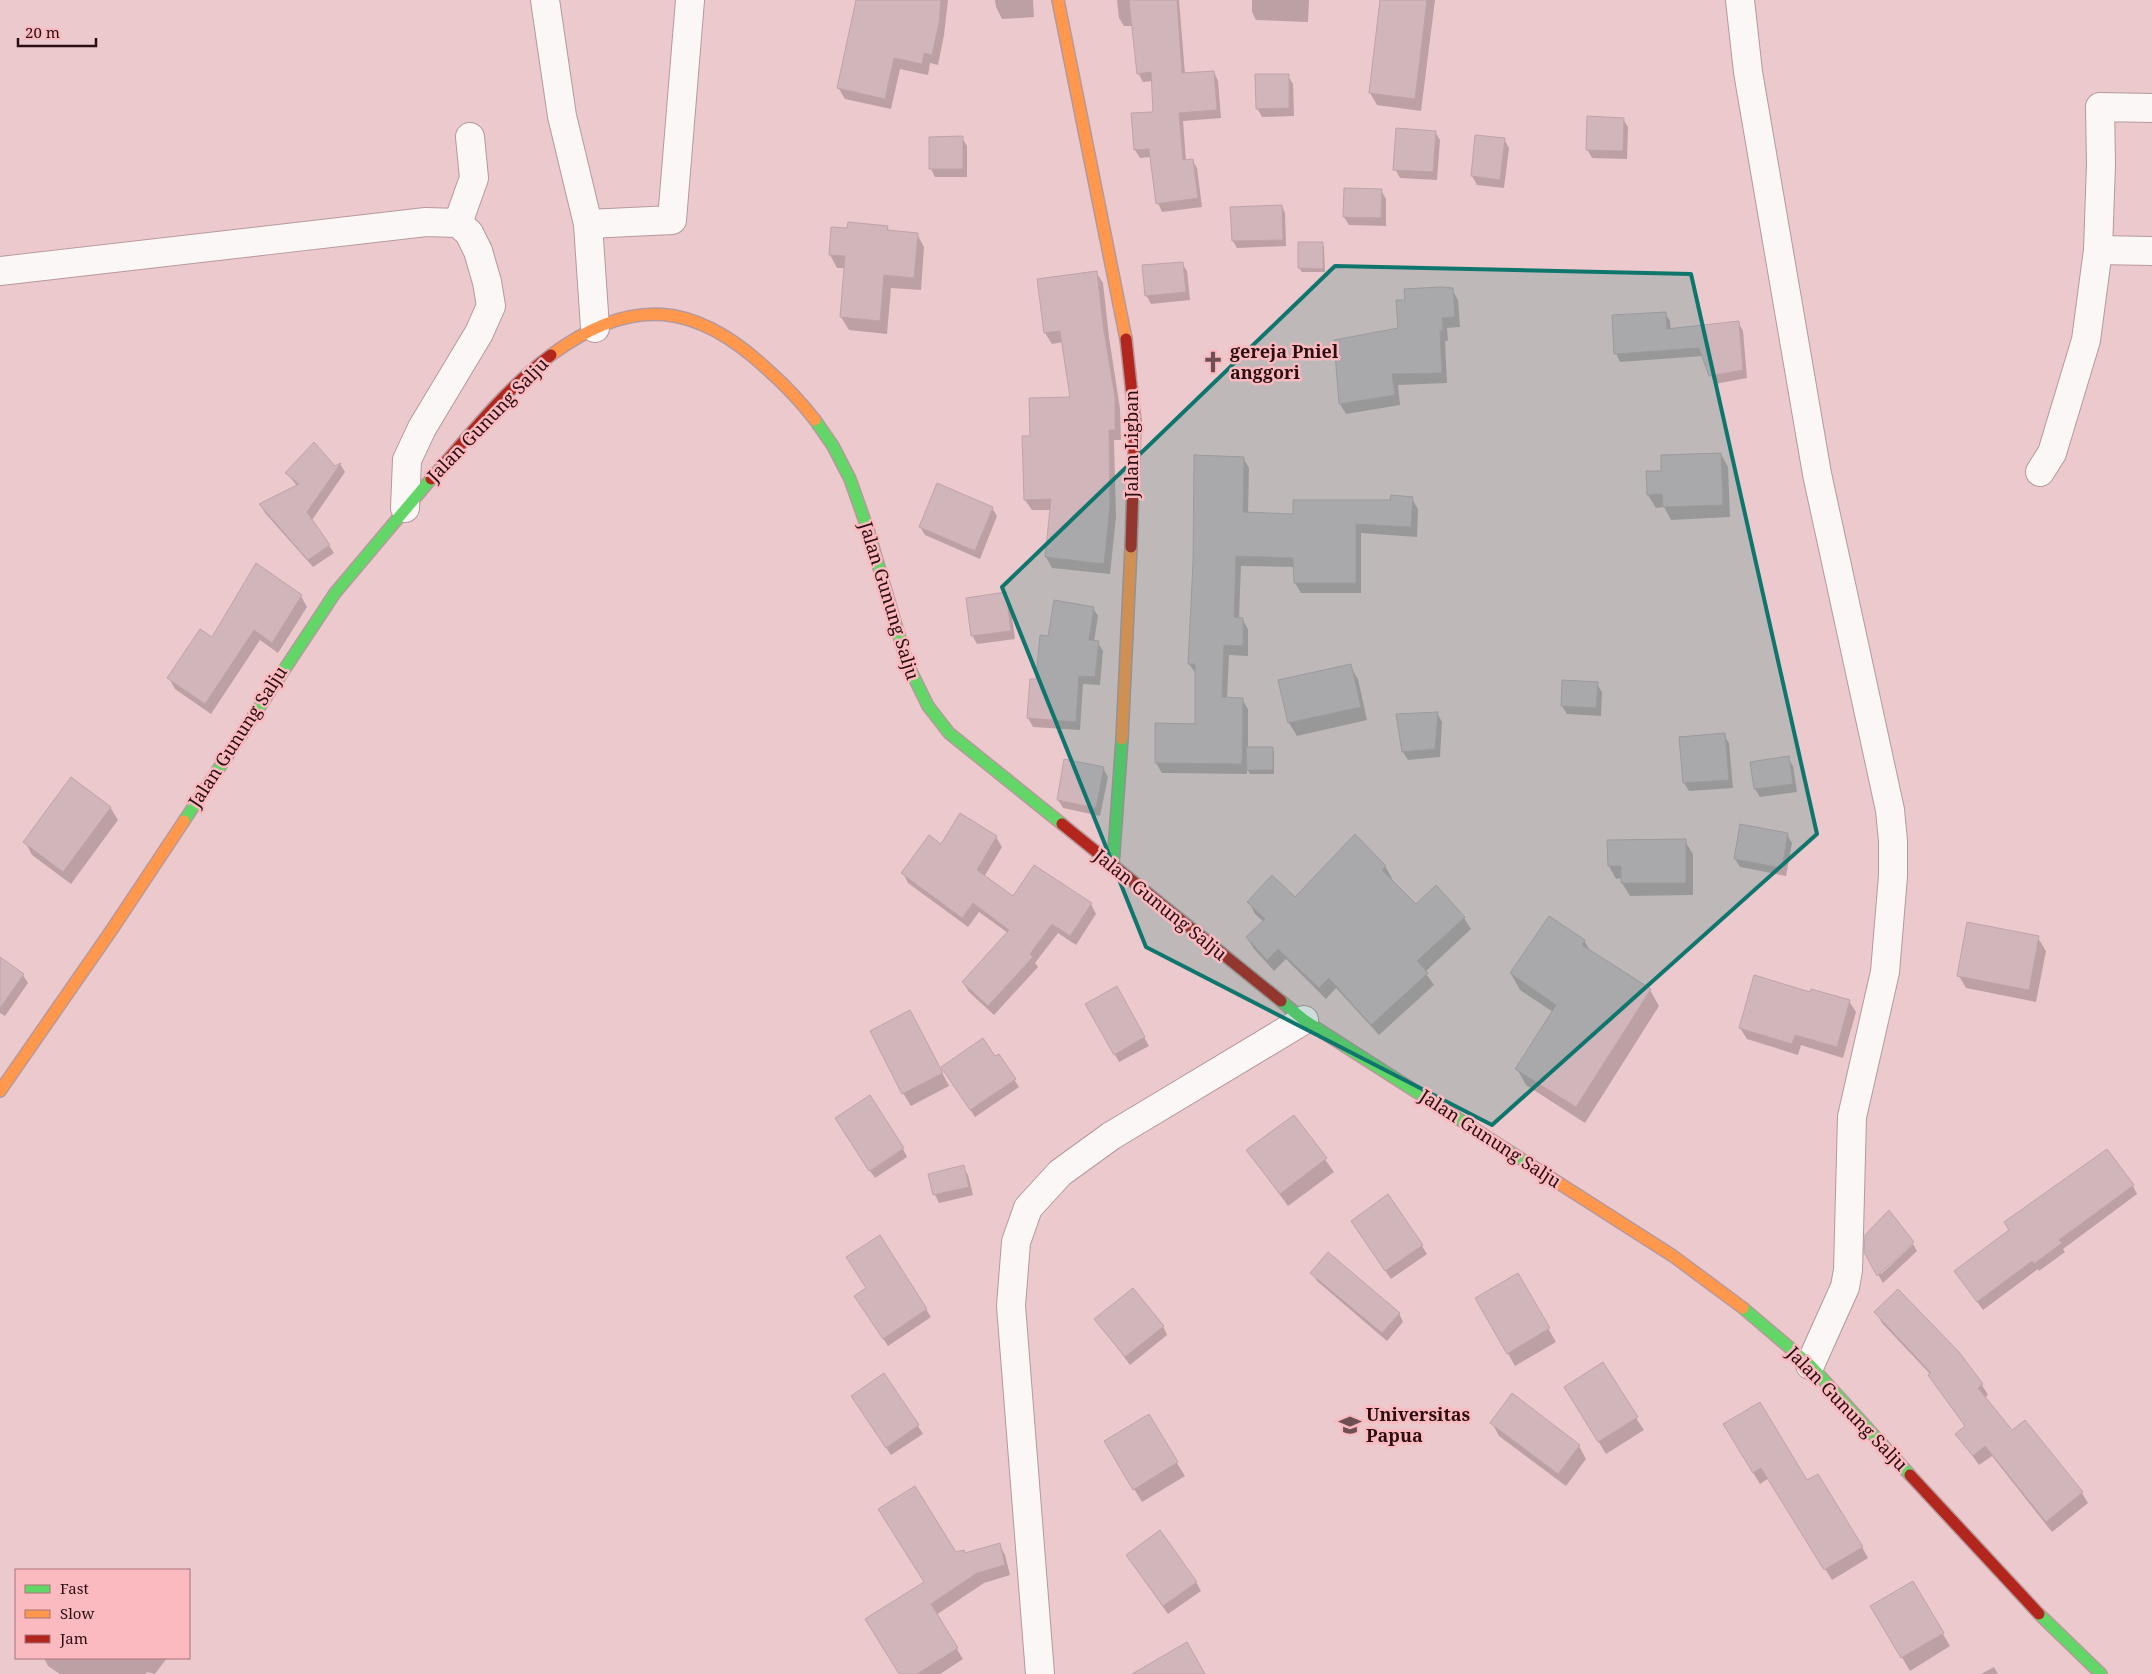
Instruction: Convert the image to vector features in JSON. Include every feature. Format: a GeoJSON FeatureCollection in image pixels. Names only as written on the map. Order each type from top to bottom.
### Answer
{"type":"FeatureCollection","features":[{"type":"Feature","properties":{"kind":"main road","name":"Jalan Ligban"},"geometry":{"type":"LineString","coordinates":[[1058,0],[1081,121],[1113,271],[1135,404],[1135,452],[1120,771],[1112,865]]}},
{"type":"Feature","properties":{"kind":"main road","name":"Jalan Gunung Salju"},"geometry":{"type":"LineString","coordinates":[[0,1091],[112,928],[308,631],[347,577],[405,508],[506,396],[548,357],[595,328],[620,318],[662,314],[692,319],[704,323],[748,351],[812,414],[829,437],[850,480],[871,540],[907,666],[928,709],[936,720],[963,747],[1304,1020],[1673,1256],[1736,1302],[1810,1365],[2022,1596],[2101,1674]]}},
{"type":"Feature","properties":{"kind":"street"},"geometry":{"type":"LineString","coordinates":[[546,0],[562,116],[588,224],[595,328]]}},
{"type":"Feature","properties":{"kind":"street"},"geometry":{"type":"LineString","coordinates":[[588,224],[672,220],[690,0]]}},
{"type":"Feature","properties":{"kind":"street"},"geometry":{"type":"LineString","coordinates":[[1740,0],[1748,72],[1817,474],[1890,810],[1893,841],[1885,972],[1852,1117],[1848,1270],[1845,1287],[1810,1365]]}},
{"type":"Feature","properties":{"kind":"street"},"geometry":{"type":"LineString","coordinates":[[2040,472],[2052,453],[2086,340],[2098,250],[2101,164],[2100,107],[2152,108]]}},
{"type":"Feature","properties":{"kind":"street"},"geometry":{"type":"LineString","coordinates":[[458,223],[474,178],[470,137]]}},
{"type":"Feature","properties":{"kind":"street"},"geometry":{"type":"LineString","coordinates":[[0,271],[426,222],[458,223],[469,233],[478,251],[487,282],[491,306],[479,333],[422,428],[407,460],[405,508]]}},
{"type":"Feature","properties":{"kind":"street"},"geometry":{"type":"LineString","coordinates":[[2098,250],[2152,251]]}},
{"type":"Feature","properties":{"kind":"street"},"geometry":{"type":"LineString","coordinates":[[1040,1674],[1011,1306],[1016,1242],[1028,1208],[1060,1173],[1111,1136],[1304,1020]]}},
{"type":"Feature","properties":{"kind":"highlighted area"},"geometry":{"type":"Polygon","coordinates":[[[1335,266],[1691,274],[1817,834],[1492,1125],[1146,947],[1002,587],[1335,266]]]}},
{"type":"Feature","properties":{"kind":"building"},"geometry":{"type":"Polygon","coordinates":[[[856,0],[941,0],[939,23],[932,55],[924,53],[922,64],[894,58],[885,99],[837,88],[856,0]]]}},
{"type":"Feature","properties":{"kind":"building"},"geometry":{"type":"Polygon","coordinates":[[[1129,0],[1177,0],[1182,73],[1214,71],[1217,110],[1179,113],[1183,160],[1193,159],[1198,198],[1156,204],[1149,149],[1134,150],[1131,113],[1153,112],[1151,72],[1137,74],[1129,0]]]}},
{"type":"Feature","properties":{"kind":"building"},"geometry":{"type":"Polygon","coordinates":[[[1380,0],[1427,0],[1415,99],[1369,93],[1380,0]]]}},
{"type":"Feature","properties":{"kind":"building"},"geometry":{"type":"Polygon","coordinates":[[[1255,74],[1289,74],[1289,108],[1256,109],[1255,74]]]}},
{"type":"Feature","properties":{"kind":"building"},"geometry":{"type":"Polygon","coordinates":[[[1587,116],[1624,118],[1623,151],[1586,150],[1587,116]]]}},
{"type":"Feature","properties":{"kind":"building"},"geometry":{"type":"Polygon","coordinates":[[[1396,128],[1436,131],[1433,172],[1393,170],[1396,128]]]}},
{"type":"Feature","properties":{"kind":"building"},"geometry":{"type":"Polygon","coordinates":[[[1475,135],[1505,138],[1500,180],[1471,176],[1475,135]]]}},
{"type":"Feature","properties":{"kind":"building"},"geometry":{"type":"Polygon","coordinates":[[[963,136],[963,169],[929,169],[929,137],[963,136]]]}},
{"type":"Feature","properties":{"kind":"building"},"geometry":{"type":"Polygon","coordinates":[[[1344,188],[1382,189],[1381,218],[1343,217],[1344,188]]]}},
{"type":"Feature","properties":{"kind":"building"},"geometry":{"type":"Polygon","coordinates":[[[1282,205],[1283,240],[1232,241],[1230,207],[1282,205]]]}},
{"type":"Feature","properties":{"kind":"building"},"geometry":{"type":"Polygon","coordinates":[[[848,222],[888,226],[887,230],[918,233],[914,278],[884,275],[880,321],[840,317],[845,256],[829,255],[831,227],[847,228],[848,222]]]}},
{"type":"Feature","properties":{"kind":"building"},"geometry":{"type":"Polygon","coordinates":[[[1298,242],[1323,242],[1323,269],[1298,268],[1298,242]]]}},
{"type":"Feature","properties":{"kind":"building"},"geometry":{"type":"Polygon","coordinates":[[[1183,262],[1186,292],[1145,296],[1142,265],[1183,262]]]}},
{"type":"Feature","properties":{"kind":"building"},"geometry":{"type":"Polygon","coordinates":[[[1097,271],[1103,325],[1115,397],[1115,430],[1109,430],[1110,505],[1104,564],[1045,557],[1051,499],[1024,500],[1022,436],[1030,436],[1029,398],[1070,397],[1060,331],[1044,333],[1037,279],[1097,271]]]}},
{"type":"Feature","properties":{"kind":"building"},"geometry":{"type":"Polygon","coordinates":[[[1453,288],[1455,317],[1442,318],[1443,331],[1440,331],[1442,373],[1392,374],[1395,395],[1339,404],[1334,340],[1398,328],[1396,300],[1405,300],[1404,289],[1453,288]]]}},
{"type":"Feature","properties":{"kind":"building"},"geometry":{"type":"Polygon","coordinates":[[[1666,312],[1667,329],[1739,321],[1743,370],[1709,376],[1699,348],[1614,354],[1612,315],[1666,312]]]}},
{"type":"Feature","properties":{"kind":"building"},"geometry":{"type":"Polygon","coordinates":[[[314,442],[335,466],[341,463],[307,512],[330,545],[308,560],[259,504],[299,484],[285,473],[314,442]]]}},
{"type":"Feature","properties":{"kind":"building"},"geometry":{"type":"Polygon","coordinates":[[[1721,453],[1723,505],[1663,507],[1662,494],[1647,495],[1646,471],[1661,471],[1661,455],[1721,453]]]}},
{"type":"Feature","properties":{"kind":"building"},"geometry":{"type":"Polygon","coordinates":[[[1194,455],[1244,457],[1243,512],[1293,514],[1293,500],[1390,500],[1391,495],[1413,497],[1411,527],[1356,524],[1356,583],[1294,583],[1293,558],[1236,556],[1234,617],[1243,618],[1243,646],[1224,645],[1222,697],[1243,698],[1242,764],[1155,763],[1155,723],[1195,724],[1195,664],[1188,664],[1193,563],[1194,455]]]}},
{"type":"Feature","properties":{"kind":"building"},"geometry":{"type":"Polygon","coordinates":[[[937,483],[993,507],[975,551],[919,527],[937,483]]]}},
{"type":"Feature","properties":{"kind":"building"},"geometry":{"type":"Polygon","coordinates":[[[256,563],[302,595],[272,643],[254,630],[205,704],[167,678],[200,629],[212,637],[256,563]]]}},
{"type":"Feature","properties":{"kind":"building"},"geometry":{"type":"Polygon","coordinates":[[[1006,592],[1011,631],[971,636],[966,598],[1006,592]]]}},
{"type":"Feature","properties":{"kind":"building"},"geometry":{"type":"Polygon","coordinates":[[[1054,600],[1094,607],[1089,640],[1099,641],[1095,677],[1079,676],[1076,722],[1027,718],[1030,679],[1036,679],[1040,635],[1048,636],[1054,600]]]}},
{"type":"Feature","properties":{"kind":"building"},"geometry":{"type":"Polygon","coordinates":[[[1351,664],[1361,707],[1288,723],[1278,680],[1351,664]]]}},
{"type":"Feature","properties":{"kind":"building"},"geometry":{"type":"Polygon","coordinates":[[[1562,680],[1598,682],[1596,708],[1561,706],[1562,680]]]}},
{"type":"Feature","properties":{"kind":"building"},"geometry":{"type":"Polygon","coordinates":[[[1438,712],[1435,749],[1402,752],[1396,714],[1438,712]]]}},
{"type":"Feature","properties":{"kind":"building"},"geometry":{"type":"Polygon","coordinates":[[[1725,733],[1729,780],[1683,783],[1679,737],[1725,733]]]}},
{"type":"Feature","properties":{"kind":"building"},"geometry":{"type":"Polygon","coordinates":[[[1246,747],[1273,747],[1273,770],[1247,770],[1246,747]]]}},
{"type":"Feature","properties":{"kind":"building"},"geometry":{"type":"Polygon","coordinates":[[[1789,756],[1793,784],[1754,789],[1750,762],[1789,756]]]}},
{"type":"Feature","properties":{"kind":"building"},"geometry":{"type":"Polygon","coordinates":[[[1064,759],[1104,767],[1096,808],[1057,800],[1064,759]]]}},
{"type":"Feature","properties":{"kind":"building"},"geometry":{"type":"Polygon","coordinates":[[[71,777],[111,807],[63,872],[23,842],[71,777]]]}},
{"type":"Feature","properties":{"kind":"building"},"geometry":{"type":"Polygon","coordinates":[[[960,813],[997,836],[977,870],[1013,896],[1034,865],[1092,903],[1070,936],[1052,924],[1030,954],[1033,957],[988,1006],[962,982],[1009,930],[973,903],[962,918],[901,873],[929,835],[941,844],[960,813]]]}},
{"type":"Feature","properties":{"kind":"building"},"geometry":{"type":"Polygon","coordinates":[[[1740,824],[1788,833],[1782,868],[1734,859],[1740,824]]]}},
{"type":"Feature","properties":{"kind":"building"},"geometry":{"type":"Polygon","coordinates":[[[1355,834],[1386,866],[1382,870],[1416,904],[1436,885],[1465,917],[1417,961],[1428,973],[1371,1025],[1329,978],[1319,988],[1278,949],[1267,960],[1246,937],[1265,919],[1247,902],[1272,875],[1295,897],[1355,834]]]}},
{"type":"Feature","properties":{"kind":"building"},"geometry":{"type":"Polygon","coordinates":[[[1686,839],[1686,883],[1621,883],[1621,866],[1608,866],[1607,840],[1686,839]]]}},
{"type":"Feature","properties":{"kind":"building"},"geometry":{"type":"Polygon","coordinates":[[[1549,916],[1585,940],[1582,945],[1651,989],[1576,1107],[1515,1069],[1556,1005],[1510,973],[1549,916]]]}},
{"type":"Feature","properties":{"kind":"building"},"geometry":{"type":"Polygon","coordinates":[[[1967,922],[2039,936],[2029,990],[1957,976],[1967,922]]]}},
{"type":"Feature","properties":{"kind":"building"},"geometry":{"type":"Polygon","coordinates":[[[0,957],[24,974],[0,1008],[0,957]]]}},
{"type":"Feature","properties":{"kind":"building"},"geometry":{"type":"Polygon","coordinates":[[[1754,975],[1810,992],[1811,989],[1850,1000],[1837,1047],[1795,1035],[1792,1044],[1739,1028],[1754,975]]]}},
{"type":"Feature","properties":{"kind":"building"},"geometry":{"type":"Polygon","coordinates":[[[1117,986],[1145,1037],[1114,1055],[1085,1004],[1117,986]]]}},
{"type":"Feature","properties":{"kind":"building"},"geometry":{"type":"Polygon","coordinates":[[[910,1010],[943,1073],[902,1094],[870,1031],[910,1010]]]}},
{"type":"Feature","properties":{"kind":"building"},"geometry":{"type":"Polygon","coordinates":[[[983,1038],[995,1056],[999,1054],[1016,1079],[970,1110],[941,1067],[983,1038]]]}},
{"type":"Feature","properties":{"kind":"building"},"geometry":{"type":"Polygon","coordinates":[[[870,1095],[904,1148],[869,1171],[835,1118],[870,1095]]]}},
{"type":"Feature","properties":{"kind":"building"},"geometry":{"type":"Polygon","coordinates":[[[1294,1115],[1327,1158],[1280,1194],[1246,1150],[1294,1115]]]}},
{"type":"Feature","properties":{"kind":"building"},"geometry":{"type":"Polygon","coordinates":[[[2107,1149],[2134,1185],[2059,1240],[2062,1243],[2034,1264],[2032,1261],[1977,1302],[1954,1271],[2009,1230],[2004,1222],[2107,1149]]]}},
{"type":"Feature","properties":{"kind":"building"},"geometry":{"type":"Polygon","coordinates":[[[964,1165],[969,1187],[933,1195],[928,1174],[964,1165]]]}},
{"type":"Feature","properties":{"kind":"building"},"geometry":{"type":"Polygon","coordinates":[[[1388,1194],[1423,1245],[1385,1271],[1351,1221],[1388,1194]]]}},
{"type":"Feature","properties":{"kind":"building"},"geometry":{"type":"Polygon","coordinates":[[[1889,1210],[1914,1242],[1877,1276],[1864,1252],[1865,1235],[1889,1210]]]}},
{"type":"Feature","properties":{"kind":"building"},"geometry":{"type":"Polygon","coordinates":[[[880,1235],[927,1309],[883,1339],[854,1296],[866,1288],[846,1257],[880,1235]]]}},
{"type":"Feature","properties":{"kind":"building"},"geometry":{"type":"Polygon","coordinates":[[[1328,1252],[1400,1313],[1382,1333],[1310,1273],[1328,1252]]]}},
{"type":"Feature","properties":{"kind":"building"},"geometry":{"type":"Polygon","coordinates":[[[1518,1273],[1550,1328],[1507,1354],[1475,1298],[1518,1273]]]}},
{"type":"Feature","properties":{"kind":"building"},"geometry":{"type":"Polygon","coordinates":[[[1133,1288],[1164,1326],[1125,1357],[1094,1319],[1133,1288]]]}},
{"type":"Feature","properties":{"kind":"building"},"geometry":{"type":"Polygon","coordinates":[[[1898,1289],[1959,1352],[1983,1384],[1978,1388],[2012,1430],[2025,1420],[2083,1492],[2046,1522],[1985,1446],[1973,1456],[1955,1434],[1965,1426],[1928,1375],[1931,1373],[1874,1312],[1898,1289]]]}},
{"type":"Feature","properties":{"kind":"building"},"geometry":{"type":"Polygon","coordinates":[[[1603,1362],[1638,1417],[1598,1442],[1564,1387],[1603,1362]]]}},
{"type":"Feature","properties":{"kind":"building"},"geometry":{"type":"Polygon","coordinates":[[[884,1373],[919,1425],[886,1448],[851,1396],[884,1373]]]}},
{"type":"Feature","properties":{"kind":"building"},"geometry":{"type":"Polygon","coordinates":[[[1512,1393],[1580,1445],[1558,1474],[1490,1423],[1512,1393]]]}},
{"type":"Feature","properties":{"kind":"building"},"geometry":{"type":"Polygon","coordinates":[[[1760,1402],[1807,1480],[1818,1474],[1863,1547],[1824,1570],[1761,1468],[1753,1473],[1723,1424],[1760,1402]]]}},
{"type":"Feature","properties":{"kind":"building"},"geometry":{"type":"Polygon","coordinates":[[[1149,1414],[1178,1462],[1133,1490],[1104,1441],[1149,1414]]]}},
{"type":"Feature","properties":{"kind":"building"},"geometry":{"type":"Polygon","coordinates":[[[915,1486],[956,1552],[964,1550],[965,1553],[1000,1543],[1005,1565],[977,1573],[931,1604],[958,1648],[917,1674],[899,1674],[865,1619],[924,1582],[878,1509],[915,1486]]]}},
{"type":"Feature","properties":{"kind":"building"},"geometry":{"type":"Polygon","coordinates":[[[1160,1530],[1197,1582],[1163,1606],[1126,1555],[1160,1530]]]}},
{"type":"Feature","properties":{"kind":"building"},"geometry":{"type":"Polygon","coordinates":[[[1913,1581],[1944,1633],[1901,1658],[1870,1606],[1913,1581]]]}},
{"type":"Feature","properties":{"kind":"building"},"geometry":{"type":"Polygon","coordinates":[[[1187,1642],[1205,1674],[1132,1674],[1187,1642]]]}},
{"type":"Feature","properties":{"kind":"traffic: fast"},"geometry":{"type":"LineString","coordinates":[[815,420],[833,446],[850,479],[868,530],[907,663],[928,706],[949,733],[1062,824]]}},
{"type":"Feature","properties":{"kind":"traffic: fast"},"geometry":{"type":"LineString","coordinates":[[184,821],[335,593],[431,479]]}},
{"type":"Feature","properties":{"kind":"traffic: fast"},"geometry":{"type":"LineString","coordinates":[[1113,865],[1122,739]]}},
{"type":"Feature","properties":{"kind":"traffic: fast"},"geometry":{"type":"LineString","coordinates":[[1281,1001],[1304,1020],[1540,1171]]}},
{"type":"Feature","properties":{"kind":"traffic: fast"},"geometry":{"type":"LineString","coordinates":[[1743,1308],[1810,1365],[1910,1475]]}},
{"type":"Feature","properties":{"kind":"traffic: fast"},"geometry":{"type":"LineString","coordinates":[[2039,1614],[2101,1674]]}},
{"type":"Feature","properties":{"kind":"traffic: slow"},"geometry":{"type":"LineString","coordinates":[[1058,0],[1126,339]]}},
{"type":"Feature","properties":{"kind":"traffic: slow"},"geometry":{"type":"LineString","coordinates":[[551,355],[581,336],[609,322],[636,315],[663,314],[689,320],[715,331],[741,347],[781,382],[815,420]]}},
{"type":"Feature","properties":{"kind":"traffic: slow"},"geometry":{"type":"LineString","coordinates":[[1122,739],[1131,547]]}},
{"type":"Feature","properties":{"kind":"traffic: slow"},"geometry":{"type":"LineString","coordinates":[[0,1091],[113,928],[184,821]]}},
{"type":"Feature","properties":{"kind":"traffic: slow"},"geometry":{"type":"LineString","coordinates":[[1540,1171],[1673,1256],[1743,1308]]}},
{"type":"Feature","properties":{"kind":"traffic: jam"},"geometry":{"type":"LineString","coordinates":[[1126,339],[1135,422],[1131,547]]}},
{"type":"Feature","properties":{"kind":"traffic: jam"},"geometry":{"type":"LineString","coordinates":[[431,479],[503,398],[534,368],[551,355]]}},
{"type":"Feature","properties":{"kind":"traffic: jam"},"geometry":{"type":"LineString","coordinates":[[1062,824],[1281,1001]]}},
{"type":"Feature","properties":{"kind":"traffic: jam"},"geometry":{"type":"LineString","coordinates":[[1910,1475],[2039,1614]]}},
{"type":"Feature","properties":{"kind":"place","name":"gereja Pniel anggori"},"geometry":{"type":"Point","coordinates":[1213,362]}},
{"type":"Feature","properties":{"kind":"place","name":"Universitas Papua"},"geometry":{"type":"Point","coordinates":[1350,1425]}}]}
